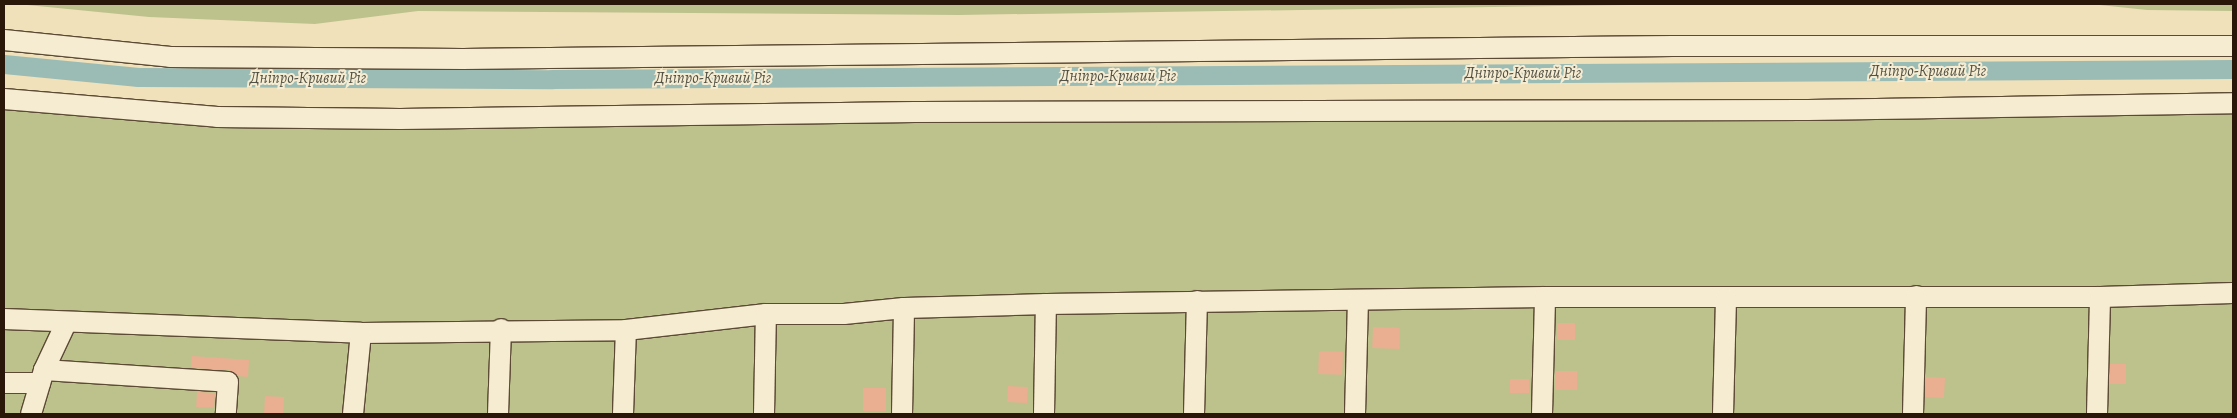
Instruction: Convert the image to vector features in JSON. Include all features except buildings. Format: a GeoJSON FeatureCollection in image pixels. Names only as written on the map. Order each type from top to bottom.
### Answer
{"type":"FeatureCollection","features":[{"type":"Feature","properties":{"kind":"street"},"geometry":{"type":"LineString","coordinates":[[4,40],[170,57],[463,59],[1653,46],[2233,46]]}},
{"type":"Feature","properties":{"kind":"street"},"geometry":{"type":"LineString","coordinates":[[4,99],[217,117],[400,119],[915,112],[1808,110],[2233,103]]}},
{"type":"Feature","properties":{"kind":"street"},"geometry":{"type":"LineString","coordinates":[[4,319],[66,323],[362,333],[501,329],[626,330],[766,314],[844,314],[904,308],[1046,304],[1545,297],[2100,297],[2233,292]]}},
{"type":"Feature","properties":{"kind":"street"},"geometry":{"type":"LineString","coordinates":[[1913,414],[1916,296]]}},
{"type":"Feature","properties":{"kind":"street"},"geometry":{"type":"LineString","coordinates":[[1542,414],[1545,297]]}},
{"type":"Feature","properties":{"kind":"street"},"geometry":{"type":"LineString","coordinates":[[2097,414],[2100,297]]}},
{"type":"Feature","properties":{"kind":"street"},"geometry":{"type":"LineString","coordinates":[[1724,414],[1726,298]]}},
{"type":"Feature","properties":{"kind":"street"},"geometry":{"type":"LineString","coordinates":[[1194,414],[1197,301]]}},
{"type":"Feature","properties":{"kind":"street"},"geometry":{"type":"LineString","coordinates":[[1355,414],[1358,301]]}},
{"type":"Feature","properties":{"kind":"street"},"geometry":{"type":"LineString","coordinates":[[1044,414],[1046,304]]}},
{"type":"Feature","properties":{"kind":"street"},"geometry":{"type":"LineString","coordinates":[[902,414],[904,308]]}},
{"type":"Feature","properties":{"kind":"street"},"geometry":{"type":"LineString","coordinates":[[764,414],[766,314]]}},
{"type":"Feature","properties":{"kind":"street"},"geometry":{"type":"LineString","coordinates":[[31,414],[42,376],[66,323]]}},
{"type":"Feature","properties":{"kind":"street"},"geometry":{"type":"LineString","coordinates":[[498,414],[501,329]]}},
{"type":"Feature","properties":{"kind":"street"},"geometry":{"type":"LineString","coordinates":[[623,414],[626,330]]}},
{"type":"Feature","properties":{"kind":"street"},"geometry":{"type":"LineString","coordinates":[[353,414],[362,333]]}},
{"type":"Feature","properties":{"kind":"street"},"geometry":{"type":"LineString","coordinates":[[4,382],[42,376],[228,382],[226,414]]}},
{"type":"Feature","properties":{"kind":"green space"},"geometry":{"type":"Polygon","coordinates":[[[17,4],[1700,4],[959,15],[418,11],[315,24],[149,17],[17,4]]]}},
{"type":"Feature","properties":{"kind":"green space"},"geometry":{"type":"Polygon","coordinates":[[[2090,4],[2233,4],[2233,11],[2147,10],[2090,4]]]}},
{"type":"Feature","properties":{"kind":"green space"},"geometry":{"type":"Polygon","coordinates":[[[4,99],[217,117],[2233,103],[2233,414],[4,414],[4,99]]]}},
{"type":"Feature","properties":{"kind":"waterway","name":"Дніпро-Кривий Ріг"},"geometry":{"type":"LineString","coordinates":[[4,64],[138,77],[552,79],[2233,69]]}}]}
